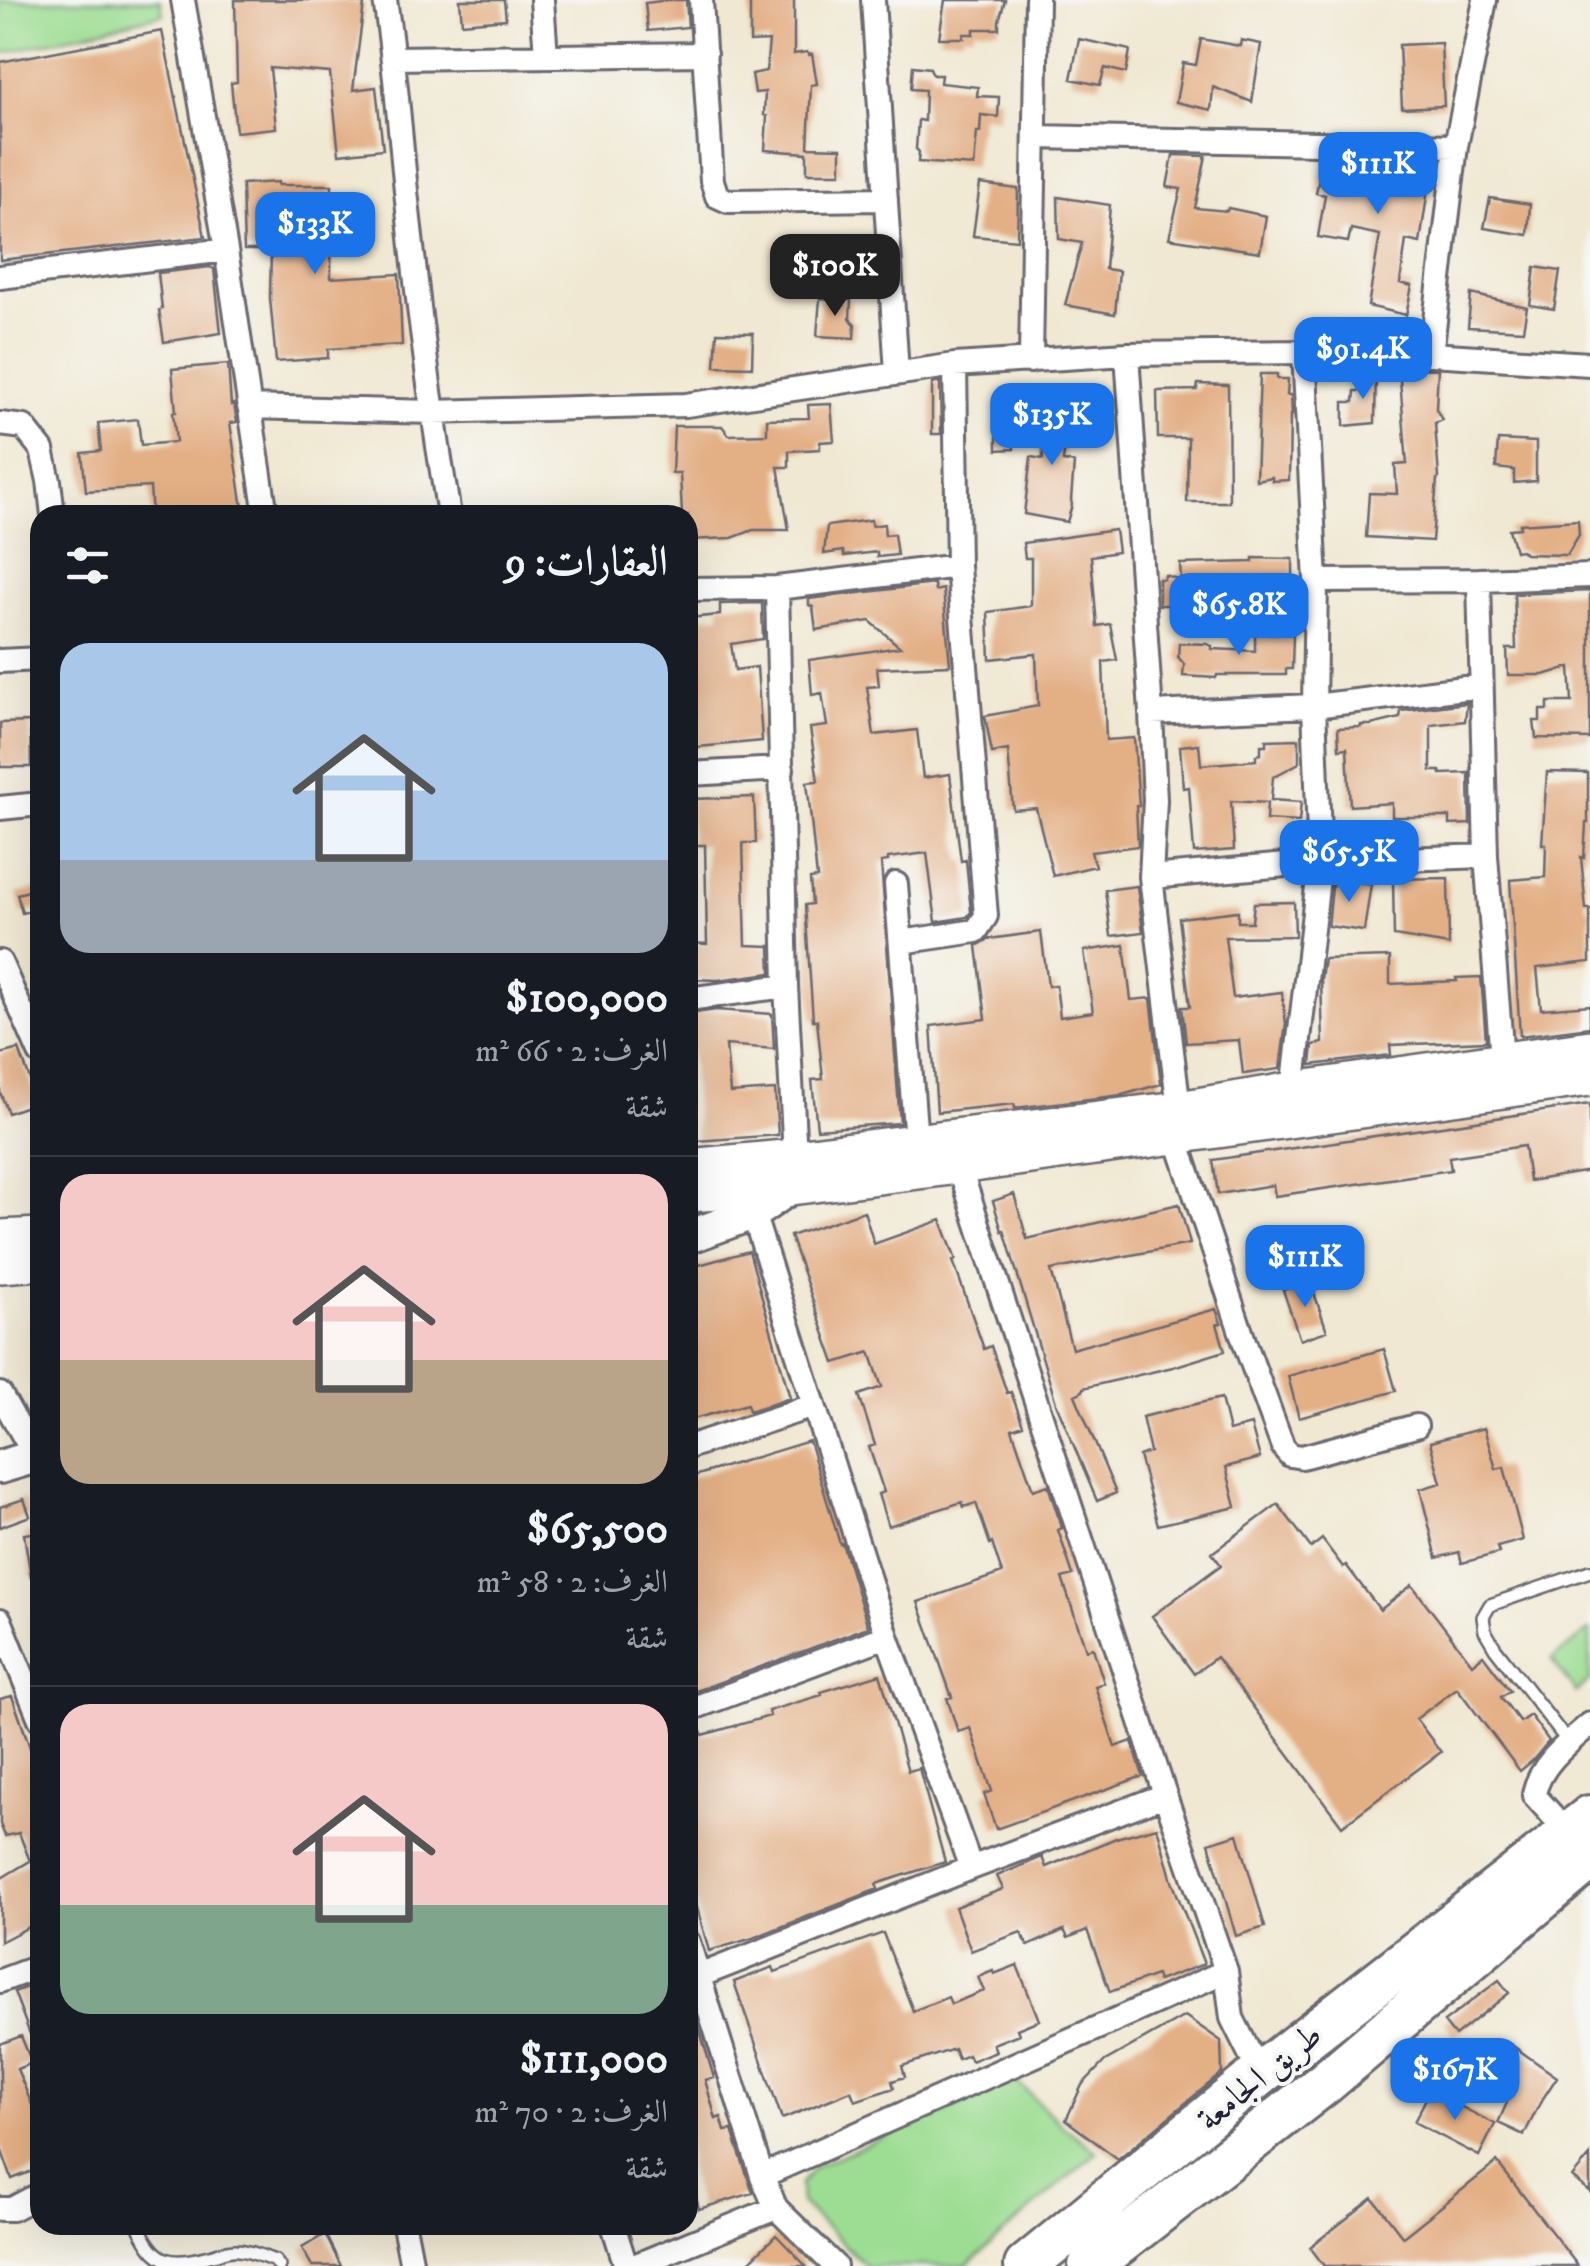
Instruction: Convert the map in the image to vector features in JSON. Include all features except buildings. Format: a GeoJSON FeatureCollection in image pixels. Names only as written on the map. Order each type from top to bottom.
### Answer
{"type":"FeatureCollection","features":[{"type":"Feature","properties":{"kind":"highway","name":"طريق الجامعة"},"geometry":{"type":"LineString","coordinates":[[1026,2266],[1260,2074],[1512,1876],[1583,1836]]}},
{"type":"Feature","properties":{"kind":"highway","name":"طريق الجامعة"},"geometry":{"type":"LineString","coordinates":[[1090,2266],[1326,2082],[1583,1836]]}},
{"type":"Feature","properties":{"kind":"main road"},"geometry":{"type":"LineString","coordinates":[[698,1167],[793,1172],[959,1166],[1177,1123],[1293,1090],[1590,1048]]}},
{"type":"Feature","properties":{"kind":"main road"},"geometry":{"type":"LineString","coordinates":[[698,1192],[916,1140],[1177,1123],[1590,1078]]}},
{"type":"Feature","properties":{"kind":"main road"},"geometry":{"type":"LineString","coordinates":[[0,1238],[30,1236]]}},
{"type":"Feature","properties":{"kind":"main road"},"geometry":{"type":"LineString","coordinates":[[0,1265],[30,1263]]}},
{"type":"Feature","properties":{"kind":"street"},"geometry":{"type":"LineString","coordinates":[[183,0],[264,505]]}},
{"type":"Feature","properties":{"kind":"street"},"geometry":{"type":"LineString","coordinates":[[385,0],[432,412],[448,505]]}},
{"type":"Feature","properties":{"kind":"street"},"geometry":{"type":"LineString","coordinates":[[542,0],[546,56]]}},
{"type":"Feature","properties":{"kind":"street"},"geometry":{"type":"LineString","coordinates":[[701,0],[712,181],[717,196],[728,201],[886,199]]}},
{"type":"Feature","properties":{"kind":"street"},"geometry":{"type":"LineString","coordinates":[[873,0],[897,373]]}},
{"type":"Feature","properties":{"kind":"street"},"geometry":{"type":"LineString","coordinates":[[1031,360],[1037,0]]}},
{"type":"Feature","properties":{"kind":"street"},"geometry":{"type":"LineString","coordinates":[[1431,354],[1456,146],[1486,0]]}},
{"type":"Feature","properties":{"kind":"street"},"geometry":{"type":"LineString","coordinates":[[394,58],[704,54]]}},
{"type":"Feature","properties":{"kind":"street"},"geometry":{"type":"LineString","coordinates":[[1035,137],[1456,146]]}},
{"type":"Feature","properties":{"kind":"street"},"geometry":{"type":"LineString","coordinates":[[0,277],[226,250]]}},
{"type":"Feature","properties":{"kind":"street"},"geometry":{"type":"LineString","coordinates":[[1293,1090],[1320,862],[1314,706],[1316,581],[1304,352]]}},
{"type":"Feature","properties":{"kind":"street"},"geometry":{"type":"LineString","coordinates":[[249,407],[432,412],[686,404],[955,366],[1127,354],[1431,354],[1590,364]]}},
{"type":"Feature","properties":{"kind":"street"},"geometry":{"type":"LineString","coordinates":[[1127,354],[1152,713],[1155,800],[1151,878],[1177,1123],[1244,1342],[1283,1446],[1290,1455],[1302,1457],[1416,1426]]}},
{"type":"Feature","properties":{"kind":"street"},"geometry":{"type":"LineString","coordinates":[[901,942],[976,931],[986,916],[958,566],[955,366]]}},
{"type":"Feature","properties":{"kind":"street"},"geometry":{"type":"LineString","coordinates":[[0,424],[24,427],[42,450],[52,505]]}},
{"type":"Feature","properties":{"kind":"street"},"geometry":{"type":"LineString","coordinates":[[698,590],[777,588],[958,566]]}},
{"type":"Feature","properties":{"kind":"street"},"geometry":{"type":"LineString","coordinates":[[1316,581],[1590,576]]}},
{"type":"Feature","properties":{"kind":"street"},"geometry":{"type":"LineString","coordinates":[[1479,580],[1486,856],[1502,1059]]}},
{"type":"Feature","properties":{"kind":"street"},"geometry":{"type":"LineString","coordinates":[[698,1233],[753,1213],[793,1172],[777,588]]}},
{"type":"Feature","properties":{"kind":"street"},"geometry":{"type":"LineString","coordinates":[[0,661],[30,660]]}},
{"type":"Feature","properties":{"kind":"street"},"geometry":{"type":"LineString","coordinates":[[1152,713],[1314,706],[1481,686]]}},
{"type":"Feature","properties":{"kind":"street"},"geometry":{"type":"LineString","coordinates":[[698,774],[782,770]]}},
{"type":"Feature","properties":{"kind":"street"},"geometry":{"type":"LineString","coordinates":[[0,808],[30,805]]}},
{"type":"Feature","properties":{"kind":"street"},"geometry":{"type":"LineString","coordinates":[[1151,878],[1320,862],[1486,856]]}},
{"type":"Feature","properties":{"kind":"street"},"geometry":{"type":"LineString","coordinates":[[896,884],[916,1140]]}},
{"type":"Feature","properties":{"kind":"street"},"geometry":{"type":"LineString","coordinates":[[0,962],[30,1030]]}},
{"type":"Feature","properties":{"kind":"street"},"geometry":{"type":"LineString","coordinates":[[698,998],[786,986]]}},
{"type":"Feature","properties":{"kind":"street"},"geometry":{"type":"LineString","coordinates":[[959,1166],[1226,1970],[1232,2018],[1260,2074]]}},
{"type":"Feature","properties":{"kind":"street"},"geometry":{"type":"LineString","coordinates":[[753,1213],[886,1636],[971,1868]]}},
{"type":"Feature","properties":{"kind":"street"},"geometry":{"type":"LineString","coordinates":[[0,1394],[30,1444]]}},
{"type":"Feature","properties":{"kind":"street"},"geometry":{"type":"LineString","coordinates":[[698,1444],[813,1406]]}},
{"type":"Feature","properties":{"kind":"street"},"geometry":{"type":"LineString","coordinates":[[0,1467],[30,1458]]}},
{"type":"Feature","properties":{"kind":"street"},"geometry":{"type":"LineString","coordinates":[[0,1620],[11,1677],[30,1705]]}},
{"type":"Feature","properties":{"kind":"street"},"geometry":{"type":"LineString","coordinates":[[698,1706],[886,1636]]}},
{"type":"Feature","properties":{"kind":"street"},"geometry":{"type":"LineString","coordinates":[[1583,1836],[1534,1794],[1536,1782],[1568,1742],[1590,1724]]}},
{"type":"Feature","properties":{"kind":"street"},"geometry":{"type":"LineString","coordinates":[[835,2266],[776,2208],[762,2176],[698,1976],[1165,1795]]}},
{"type":"Feature","properties":{"kind":"street"},"geometry":{"type":"LineString","coordinates":[[0,1980],[30,1970]]}},
{"type":"Feature","properties":{"kind":"street"},"geometry":{"type":"LineString","coordinates":[[762,2176],[1226,1970]]}},
{"type":"Feature","properties":{"kind":"street"},"geometry":{"type":"LineString","coordinates":[[0,2210],[30,2199]]}},
{"type":"Feature","properties":{"kind":"street"},"geometry":{"type":"LineString","coordinates":[[634,2266],[776,2208]]}},
{"type":"Feature","properties":{"kind":"street"},"geometry":{"type":"LineString","coordinates":[[406,2235],[412,2266]]}},
{"type":"Feature","properties":{"kind":"street"},"geometry":{"type":"LineString","coordinates":[[616,2235],[626,2266]]}},
{"type":"Feature","properties":{"kind":"lane"},"geometry":{"type":"LineString","coordinates":[[1568,1742],[1495,1648],[1482,1617],[1490,1606],[1590,1572]]}},
{"type":"Feature","properties":{"kind":"lane"},"geometry":{"type":"LineString","coordinates":[[143,2235],[160,2260],[170,2264],[234,2249],[280,2266]]}},
{"type":"Feature","properties":{"kind":"green space"},"geometry":{"type":"Polygon","coordinates":[[[0,0],[160,0],[163,14],[0,54],[0,0]]]}},
{"type":"Feature","properties":{"kind":"green space"},"geometry":{"type":"Polygon","coordinates":[[[1590,1630],[1590,1681],[1576,1692],[1552,1660],[1590,1630]]]}},
{"type":"Feature","properties":{"kind":"green space"},"geometry":{"type":"Polygon","coordinates":[[[1016,2081],[1097,2152],[966,2266],[866,2266],[801,2203],[800,2185],[814,2167],[1016,2081]]]}}]}
